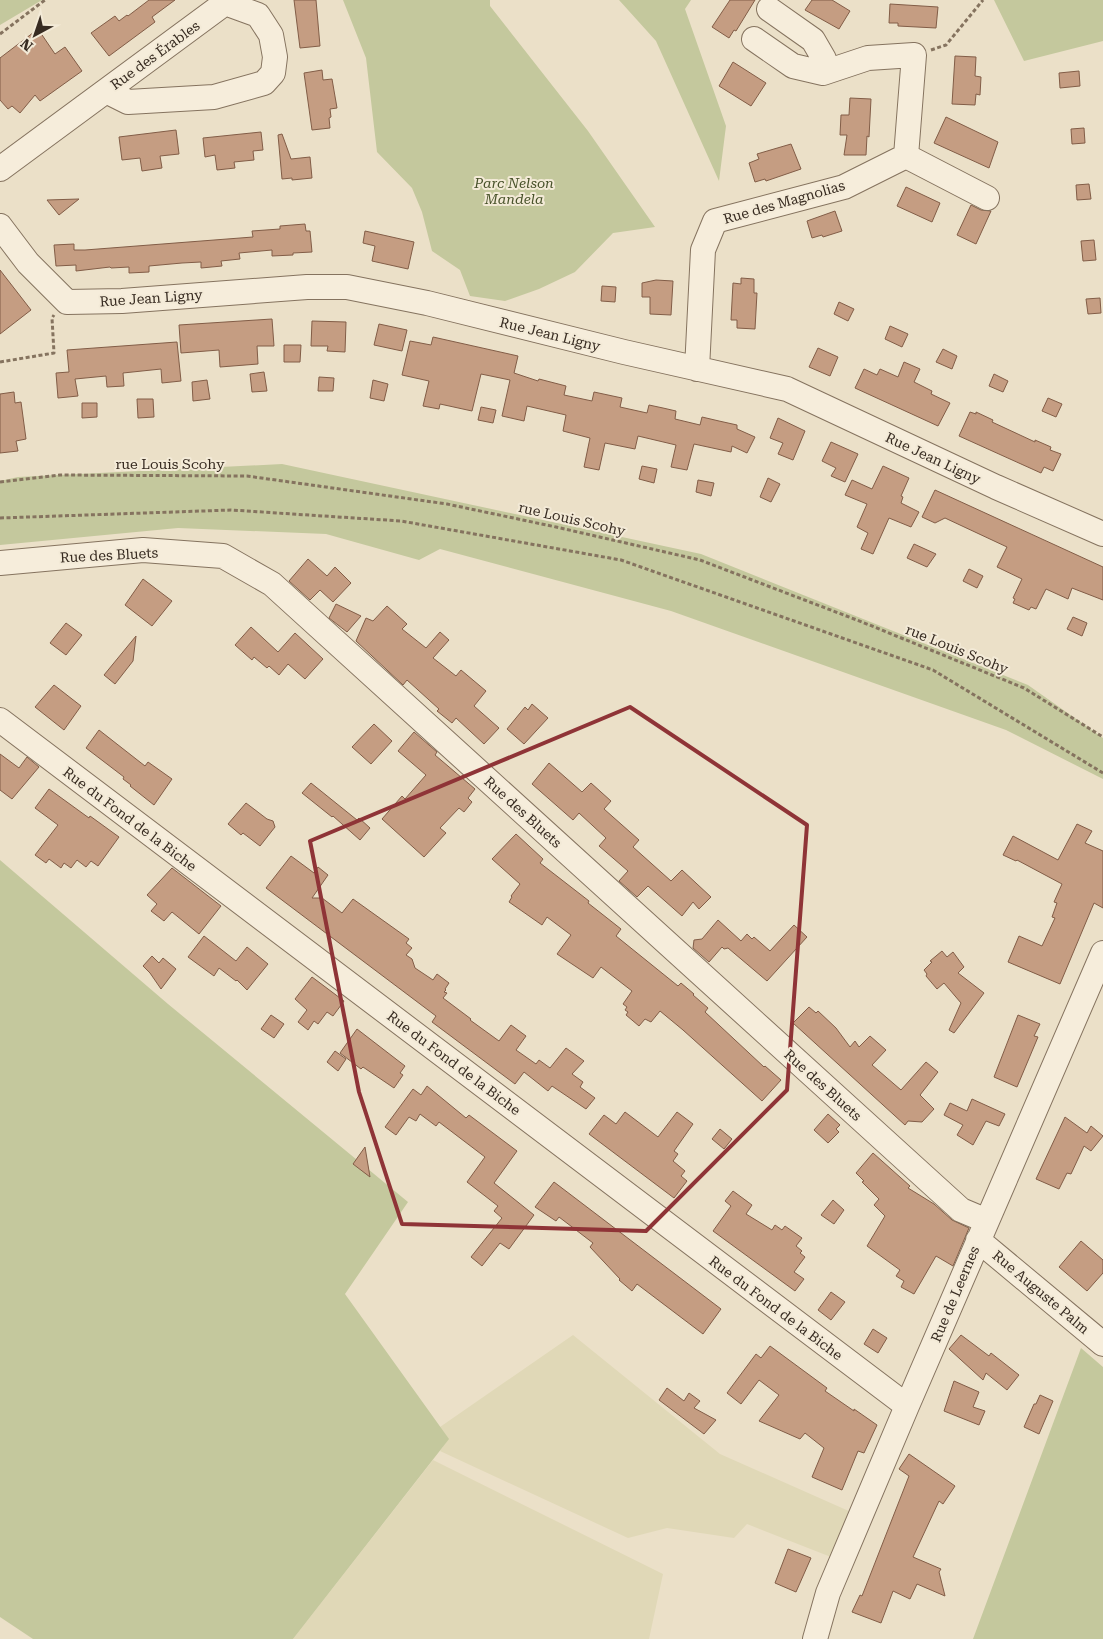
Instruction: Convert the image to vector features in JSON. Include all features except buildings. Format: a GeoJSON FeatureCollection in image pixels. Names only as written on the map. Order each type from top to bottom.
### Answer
{"type":"FeatureCollection","features":[{"type":"Feature","properties":{"kind":"street","name":"Rue des Érables"},"geometry":{"type":"LineString","coordinates":[[0,169],[225,2],[258,15],[271,35],[275,57],[273,73],[264,83],[214,97],[128,102],[106,91]]}},
{"type":"Feature","properties":{"kind":"street"},"geometry":{"type":"LineString","coordinates":[[769,9],[813,40],[824,59],[823,73]]}},
{"type":"Feature","properties":{"kind":"street"},"geometry":{"type":"LineString","coordinates":[[754,39],[793,66],[823,73],[868,58],[914,55],[906,156],[987,198]]}},
{"type":"Feature","properties":{"kind":"street","name":"Rue des Magnolias"},"geometry":{"type":"LineString","coordinates":[[697,369],[703,250],[715,221],[844,187],[906,156]]}},
{"type":"Feature","properties":{"kind":"street"},"geometry":{"type":"LineString","coordinates":[[0,226],[28,263],[67,302]]}},
{"type":"Feature","properties":{"kind":"street","name":"Rue Jean Ligny"},"geometry":{"type":"LineString","coordinates":[[67,302],[122,301],[307,287],[347,287],[427,303],[624,352],[787,389],[996,487],[1103,534]]}},
{"type":"Feature","properties":{"kind":"street","name":"Rue des Bluets"},"geometry":{"type":"LineString","coordinates":[[0,563],[143,550],[223,556],[272,584],[982,1231]]}},
{"type":"Feature","properties":{"kind":"street","name":"Rue du Fond de la Biche"},"geometry":{"type":"LineString","coordinates":[[0,720],[907,1406]]}},
{"type":"Feature","properties":{"kind":"street","name":"Rue de Leernes"},"geometry":{"type":"LineString","coordinates":[[815,1639],[828,1593],[1103,953]]}},
{"type":"Feature","properties":{"kind":"street","name":"Rue Auguste Palm"},"geometry":{"type":"LineString","coordinates":[[982,1231],[1103,1344]]}},
{"type":"Feature","properties":{"kind":"path"},"geometry":{"type":"LineString","coordinates":[[0,34],[45,0]]}},
{"type":"Feature","properties":{"kind":"path"},"geometry":{"type":"LineString","coordinates":[[914,55],[946,45],[983,0]]}},
{"type":"Feature","properties":{"kind":"path"},"geometry":{"type":"LineString","coordinates":[[0,362],[54,352],[52,318],[67,302]]}},
{"type":"Feature","properties":{"kind":"path","name":"rue Louis Scohy"},"geometry":{"type":"LineString","coordinates":[[0,482],[60,476],[247,476],[447,504],[556,526],[700,560],[1024,688],[1103,737]]}},
{"type":"Feature","properties":{"kind":"path"},"geometry":{"type":"LineString","coordinates":[[0,518],[231,510],[401,521],[621,560],[933,670],[1103,773]]}},
{"type":"Feature","properties":{"kind":"highlighted area"},"geometry":{"type":"Polygon","coordinates":[[[630,707],[807,825],[787,1090],[646,1231],[402,1224],[359,1092],[310,841],[630,707]]]}},
{"type":"Feature","properties":{"kind":"shaded area"},"geometry":{"type":"Polygon","coordinates":[[[573,1335],[720,1454],[851,1512],[831,1557],[747,1524],[734,1538],[667,1528],[628,1538],[440,1451],[448,1439],[440,1427],[573,1335]]]}},
{"type":"Feature","properties":{"kind":"shaded area"},"geometry":{"type":"Polygon","coordinates":[[[433,1460],[663,1574],[649,1639],[293,1639],[433,1460]]]}},
{"type":"Feature","properties":{"kind":"green space"},"geometry":{"type":"Polygon","coordinates":[[[0,0],[42,0],[0,25],[0,0]]]}},
{"type":"Feature","properties":{"kind":"green space","name":"Parc Nelson Mandela"},"geometry":{"type":"Polygon","coordinates":[[[343,0],[490,0],[490,6],[588,131],[655,227],[613,233],[575,272],[539,289],[505,301],[470,296],[460,270],[432,251],[422,212],[412,188],[377,152],[366,58],[343,0]]]}},
{"type":"Feature","properties":{"kind":"green space"},"geometry":{"type":"Polygon","coordinates":[[[619,0],[691,0],[685,9],[726,126],[719,181],[656,41],[619,0]]]}},
{"type":"Feature","properties":{"kind":"green space"},"geometry":{"type":"Polygon","coordinates":[[[994,0],[1103,0],[1103,41],[1024,61],[994,0]]]}},
{"type":"Feature","properties":{"kind":"green space"},"geometry":{"type":"Polygon","coordinates":[[[282,464],[701,554],[1028,685],[1103,738],[1103,779],[1006,730],[671,611],[440,549],[419,560],[326,534],[178,528],[0,545],[0,481],[18,477],[282,464]]]}},
{"type":"Feature","properties":{"kind":"green space"},"geometry":{"type":"Polygon","coordinates":[[[0,860],[168,1004],[408,1202],[345,1294],[449,1439],[293,1639],[33,1639],[0,1617],[0,860]]]}},
{"type":"Feature","properties":{"kind":"green space"},"geometry":{"type":"Polygon","coordinates":[[[1081,1348],[1103,1367],[1103,1639],[973,1639],[1081,1348]]]}}]}
